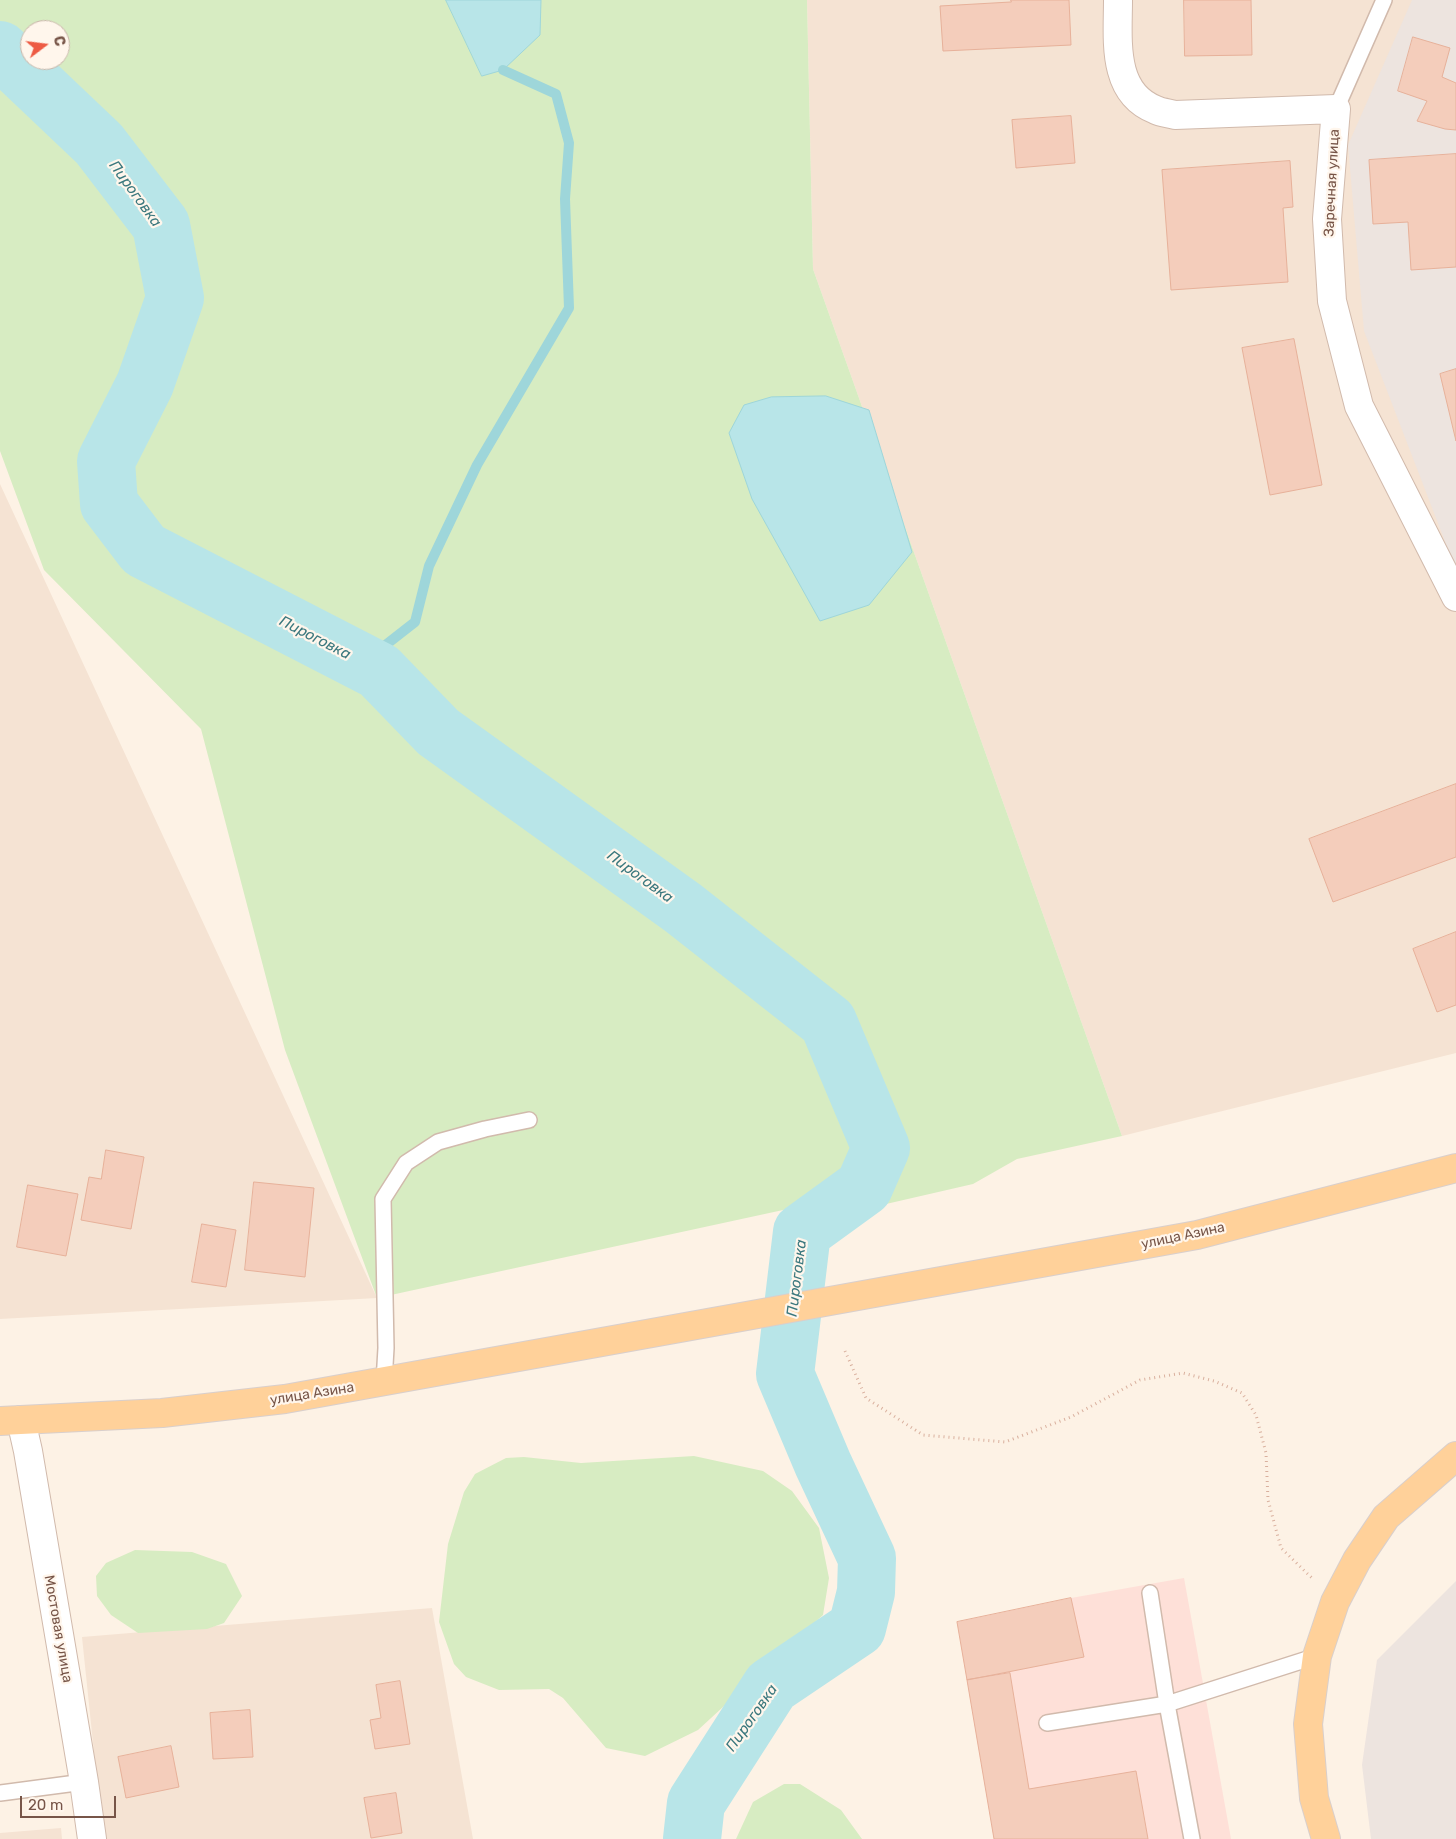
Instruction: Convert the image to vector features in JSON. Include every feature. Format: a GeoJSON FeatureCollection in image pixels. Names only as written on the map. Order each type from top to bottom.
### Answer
{"type":"FeatureCollection","features":[{"type":"Feature","properties":{"kind":"main road","name":"улица Азина"},"geometry":{"type":"LineString","coordinates":[[11,1421],[162,1413],[285,1399],[384,1382],[1198,1235],[1456,1168]]}},
{"type":"Feature","properties":{"kind":"main road"},"geometry":{"type":"LineString","coordinates":[[1326,1839],[1314,1798],[1308,1724],[1317,1656],[1335,1602],[1357,1560],[1386,1518],[1456,1456]]}},
{"type":"Feature","properties":{"kind":"street","name":"Заречная улица"},"geometry":{"type":"LineString","coordinates":[[1118,0],[1118,49],[1123,79],[1139,100],[1155,110],[1175,115],[1336,109],[1328,219],[1332,301],[1360,406],[1456,597]]}},
{"type":"Feature","properties":{"kind":"street","name":"Мостовая улица"},"geometry":{"type":"LineString","coordinates":[[11,1421],[28,1450],[92,1839]]}},
{"type":"Feature","properties":{"kind":"lane"},"geometry":{"type":"LineString","coordinates":[[1336,109],[1384,0]]}},
{"type":"Feature","properties":{"kind":"lane"},"geometry":{"type":"LineString","coordinates":[[384,1382],[386,1348],[383,1199],[406,1163],[438,1142],[528,1120]]}},
{"type":"Feature","properties":{"kind":"lane"},"geometry":{"type":"LineString","coordinates":[[1150,1593],[1167,1704],[1192,1839]]}},
{"type":"Feature","properties":{"kind":"lane"},"geometry":{"type":"LineString","coordinates":[[1047,1723],[1167,1704],[1317,1656]]}},
{"type":"Feature","properties":{"kind":"lane"},"geometry":{"type":"LineString","coordinates":[[0,1793],[84,1782]]}},
{"type":"Feature","properties":{"kind":"path"},"geometry":{"type":"LineString","coordinates":[[845,1350],[866,1398],[922,1434],[1004,1442],[1071,1416],[1140,1380],[1182,1373],[1214,1381],[1242,1393],[1256,1415],[1266,1453],[1268,1500],[1281,1548],[1335,1602]]}},
{"type":"Feature","properties":{"kind":"shaded area"},"geometry":{"type":"Polygon","coordinates":[[[807,0],[1456,0],[1456,1053],[1122,1136],[813,269],[807,0]]]}},
{"type":"Feature","properties":{"kind":"shaded area"},"geometry":{"type":"Polygon","coordinates":[[[1412,0],[1456,0],[1456,570],[1364,331],[1348,145],[1412,0]]]}},
{"type":"Feature","properties":{"kind":"shaded area"},"geometry":{"type":"Polygon","coordinates":[[[0,484],[377,1298],[0,1319],[0,484]]]}},
{"type":"Feature","properties":{"kind":"shaded area"},"geometry":{"type":"Polygon","coordinates":[[[1184,1578],[1231,1839],[994,1839],[957,1622],[1071,1598],[1184,1578]]]}},
{"type":"Feature","properties":{"kind":"shaded area"},"geometry":{"type":"Polygon","coordinates":[[[1456,1581],[1456,1839],[1371,1839],[1362,1765],[1377,1660],[1456,1581]]]}},
{"type":"Feature","properties":{"kind":"shaded area"},"geometry":{"type":"Polygon","coordinates":[[[432,1608],[473,1839],[103,1839],[82,1637],[432,1608]]]}},
{"type":"Feature","properties":{"kind":"shaded area"},"geometry":{"type":"Polygon","coordinates":[[[61,1828],[62,1839],[0,1839],[0,1833],[61,1828]]]}},
{"type":"Feature","properties":{"kind":"green space"},"geometry":{"type":"Polygon","coordinates":[[[0,0],[807,0],[813,269],[1122,1136],[1017,1159],[973,1184],[860,1210],[820,1202],[377,1298],[285,1050],[201,729],[44,570],[0,451],[0,0]]]}},
{"type":"Feature","properties":{"kind":"green space"},"geometry":{"type":"Polygon","coordinates":[[[694,1456],[763,1471],[792,1491],[819,1528],[829,1578],[823,1615],[698,1730],[645,1756],[606,1748],[563,1698],[549,1689],[499,1690],[466,1677],[454,1664],[439,1622],[448,1544],[464,1492],[475,1474],[506,1458],[524,1457],[581,1463],[694,1456]]]}},
{"type":"Feature","properties":{"kind":"green space"},"geometry":{"type":"Polygon","coordinates":[[[135,1550],[192,1552],[226,1564],[242,1596],[224,1623],[207,1629],[138,1633],[111,1615],[97,1596],[96,1576],[106,1563],[135,1550]]]}},
{"type":"Feature","properties":{"kind":"green space"},"geometry":{"type":"Polygon","coordinates":[[[784,1784],[800,1784],[841,1810],[862,1839],[736,1839],[753,1802],[784,1784]]]}},
{"type":"Feature","properties":{"kind":"water"},"geometry":{"type":"Polygon","coordinates":[[[446,0],[541,0],[540,35],[503,70],[482,76],[446,0]]]}},
{"type":"Feature","properties":{"kind":"water"},"geometry":{"type":"Polygon","coordinates":[[[826,396],[869,410],[912,552],[869,605],[820,621],[752,499],[729,433],[744,405],[771,397],[826,396]]]}},
{"type":"Feature","properties":{"kind":"building"},"geometry":{"type":"Polygon","coordinates":[[[1011,0],[1069,0],[1071,45],[943,51],[940,6],[1011,2],[1011,0]]]}},
{"type":"Feature","properties":{"kind":"building"},"geometry":{"type":"Polygon","coordinates":[[[1184,0],[1251,0],[1252,55],[1185,56],[1184,0]]]}},
{"type":"Feature","properties":{"kind":"building"},"geometry":{"type":"Polygon","coordinates":[[[1413,37],[1450,48],[1442,77],[1456,83],[1456,130],[1417,121],[1427,101],[1398,91],[1413,37]]]}},
{"type":"Feature","properties":{"kind":"building"},"geometry":{"type":"Polygon","coordinates":[[[1071,116],[1075,163],[1016,168],[1012,120],[1071,116]]]}},
{"type":"Feature","properties":{"kind":"building"},"geometry":{"type":"Polygon","coordinates":[[[1456,154],[1456,267],[1411,270],[1408,222],[1373,224],[1369,160],[1456,154]]]}},
{"type":"Feature","properties":{"kind":"building"},"geometry":{"type":"Polygon","coordinates":[[[1290,161],[1293,207],[1283,208],[1288,282],[1171,290],[1162,170],[1290,161]]]}},
{"type":"Feature","properties":{"kind":"building"},"geometry":{"type":"Polygon","coordinates":[[[1294,339],[1322,485],[1270,495],[1242,348],[1294,339]]]}},
{"type":"Feature","properties":{"kind":"building"},"geometry":{"type":"Polygon","coordinates":[[[1456,369],[1456,441],[1440,374],[1456,369]]]}},
{"type":"Feature","properties":{"kind":"building"},"geometry":{"type":"Polygon","coordinates":[[[1456,784],[1456,857],[1333,902],[1309,839],[1456,784]]]}},
{"type":"Feature","properties":{"kind":"building"},"geometry":{"type":"Polygon","coordinates":[[[1456,932],[1456,1005],[1437,1012],[1413,949],[1456,932]]]}},
{"type":"Feature","properties":{"kind":"building"},"geometry":{"type":"Polygon","coordinates":[[[106,1150],[144,1157],[131,1229],[81,1220],[89,1177],[101,1179],[106,1150]]]}},
{"type":"Feature","properties":{"kind":"building"},"geometry":{"type":"Polygon","coordinates":[[[254,1182],[314,1188],[305,1277],[245,1270],[254,1182]]]}},
{"type":"Feature","properties":{"kind":"building"},"geometry":{"type":"Polygon","coordinates":[[[28,1185],[78,1194],[66,1256],[17,1247],[28,1185]]]}},
{"type":"Feature","properties":{"kind":"building"},"geometry":{"type":"Polygon","coordinates":[[[202,1224],[236,1230],[226,1287],[192,1282],[202,1224]]]}},
{"type":"Feature","properties":{"kind":"building"},"geometry":{"type":"Polygon","coordinates":[[[1071,1598],[1084,1657],[967,1680],[957,1622],[1071,1598]]]}},
{"type":"Feature","properties":{"kind":"building"},"geometry":{"type":"Polygon","coordinates":[[[1010,1673],[1029,1789],[1136,1771],[1148,1839],[994,1839],[967,1680],[1010,1673]]]}},
{"type":"Feature","properties":{"kind":"building"},"geometry":{"type":"Polygon","coordinates":[[[400,1681],[410,1744],[375,1749],[370,1720],[381,1718],[376,1685],[400,1681]]]}},
{"type":"Feature","properties":{"kind":"building"},"geometry":{"type":"Polygon","coordinates":[[[250,1710],[253,1757],[213,1759],[210,1713],[250,1710]]]}},
{"type":"Feature","properties":{"kind":"building"},"geometry":{"type":"Polygon","coordinates":[[[171,1746],[179,1787],[126,1798],[118,1757],[171,1746]]]}},
{"type":"Feature","properties":{"kind":"building"},"geometry":{"type":"Polygon","coordinates":[[[396,1793],[402,1833],[371,1838],[364,1798],[396,1793]]]}},
{"type":"Feature","properties":{"kind":"waterway","name":"Пироговка"},"geometry":{"type":"LineString","coordinates":[[0,50],[99,144],[161,225],[175,298],[145,384],[106,461],[109,504],[144,550],[379,671],[438,732],[683,908],[828,1022],[881,1148],[864,1187],[802,1232],[785,1374],[823,1464],[867,1558],[866,1592],[857,1628],[771,1686],[696,1803],[692,1839]]}},
{"type":"Feature","properties":{"kind":"waterway"},"geometry":{"type":"LineString","coordinates":[[379,671],[383,647],[415,622],[429,566],[477,465],[569,308],[565,199],[569,143],[556,94],[503,70]]}}]}
